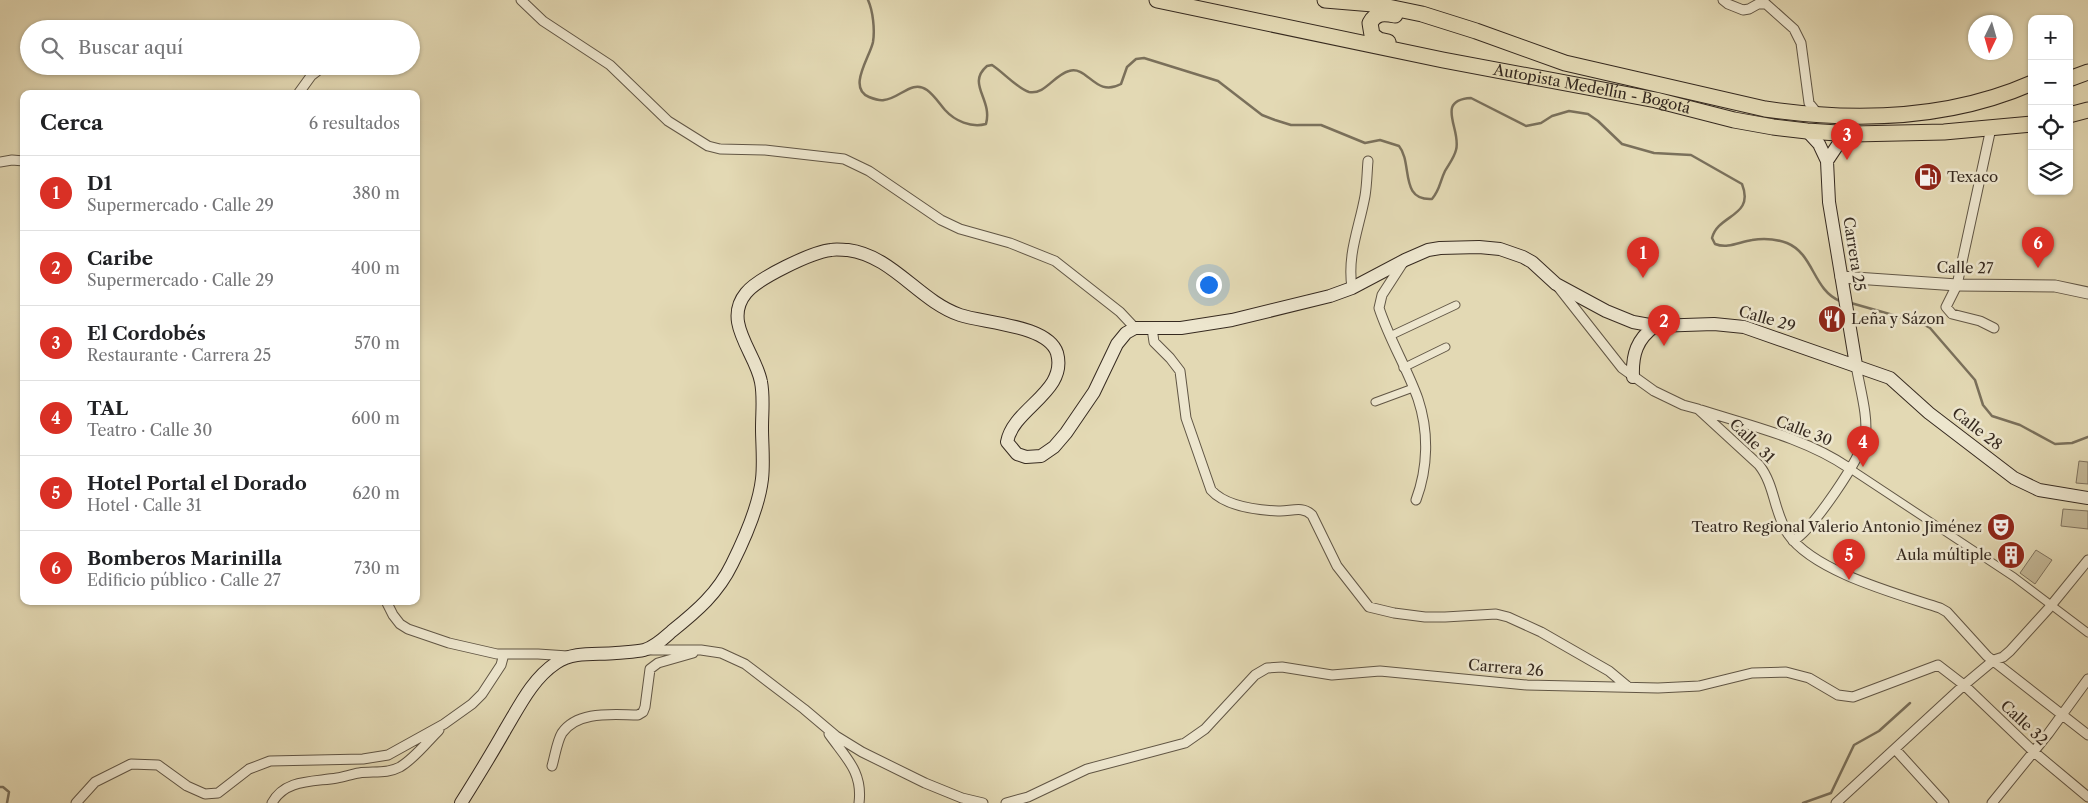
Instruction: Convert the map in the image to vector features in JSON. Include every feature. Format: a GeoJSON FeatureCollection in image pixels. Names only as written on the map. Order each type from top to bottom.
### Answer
{"type":"FeatureCollection","features":[{"type":"Feature","properties":{"kind":"highway","name":"Autopista Medellín - Bogotá"},"geometry":{"type":"LineString","coordinates":[[1157,0],[1443,60],[1656,100],[1734,120],[1807,131],[1853,134],[1944,132],[2028,124]]}},
{"type":"Feature","properties":{"kind":"highway","name":"Autopista Medellín - Bogotá"},"geometry":{"type":"LineString","coordinates":[[1325,0],[1373,4],[1413,12],[1476,31],[1534,53],[1597,71],[1765,109],[1820,116],[1857,117],[1931,112],[1966,106],[2028,85]]}},
{"type":"Feature","properties":{"kind":"highway"},"geometry":{"type":"LineString","coordinates":[[1443,60],[1431,50],[1375,38],[1370,28],[1372,18],[1377,14],[1387,14],[1420,20],[1460,33],[1476,31]]}},
{"type":"Feature","properties":{"kind":"highway"},"geometry":{"type":"LineString","coordinates":[[2073,67],[2088,63]]}},
{"type":"Feature","properties":{"kind":"highway"},"geometry":{"type":"LineString","coordinates":[[2073,78],[2088,72]]}},
{"type":"Feature","properties":{"kind":"highway"},"geometry":{"type":"LineString","coordinates":[[2016,90],[2028,92]]}},
{"type":"Feature","properties":{"kind":"highway"},"geometry":{"type":"LineString","coordinates":[[2073,113],[2088,110]]}},
{"type":"Feature","properties":{"kind":"highway"},"geometry":{"type":"LineString","coordinates":[[2073,120],[2088,118]]}},
{"type":"Feature","properties":{"kind":"main road","name":"Carrera 25"},"geometry":{"type":"LineString","coordinates":[[1807,131],[1819,144],[1827,161],[1829,202],[1856,365]]}},
{"type":"Feature","properties":{"kind":"main road"},"geometry":{"type":"LineString","coordinates":[[1827,161],[1837,146],[1853,134]]}},
{"type":"Feature","properties":{"kind":"main road","name":"Calle 29"},"geometry":{"type":"LineString","coordinates":[[1135,328],[1207,325],[1304,303],[1352,288],[1428,250],[1440,248],[1500,249],[1523,256],[1556,284],[1618,317],[1655,326],[1714,324],[1744,327],[1856,365]]}},
{"type":"Feature","properties":{"kind":"main road"},"geometry":{"type":"LineString","coordinates":[[461,803],[533,685],[550,667],[569,656],[644,650],[655,645],[717,590],[733,562],[755,508],[762,478],[762,387],[758,367],[741,337],[738,322],[739,307],[743,297],[753,286],[784,268],[809,257],[831,250],[848,250],[880,261],[948,310],[975,319],[1034,332],[1054,347],[1058,355],[1058,366],[1049,389],[1025,412],[1010,430],[1007,442],[1011,449],[1017,454],[1026,457],[1041,456],[1054,447],[1066,433],[1094,392],[1117,344],[1126,333],[1135,328]]}},
{"type":"Feature","properties":{"kind":"main road"},"geometry":{"type":"LineString","coordinates":[[1634,377],[1634,352],[1638,342],[1655,326]]}},
{"type":"Feature","properties":{"kind":"main road","name":"Calle 28"},"geometry":{"type":"LineString","coordinates":[[1856,365],[1894,380],[1929,413],[2014,478],[2039,490],[2088,498]]}},
{"type":"Feature","properties":{"kind":"street"},"geometry":{"type":"LineString","coordinates":[[521,0],[542,21],[610,65],[668,121],[708,146],[720,149],[766,150],[844,159],[869,171],[941,220],[960,229],[1010,243],[1056,261],[1120,312],[1135,328]]}},
{"type":"Feature","properties":{"kind":"street"},"geometry":{"type":"LineString","coordinates":[[1723,0],[1743,10],[1749,10],[1758,4],[1766,4],[1794,28],[1801,43],[1809,102],[1820,116]]}},
{"type":"Feature","properties":{"kind":"street"},"geometry":{"type":"LineString","coordinates":[[301,90],[312,75]]}},
{"type":"Feature","properties":{"kind":"street"},"geometry":{"type":"LineString","coordinates":[[1991,128],[1957,285],[1948,302],[1948,311],[1952,314],[1980,321],[1994,328]]}},
{"type":"Feature","properties":{"kind":"street"},"geometry":{"type":"LineString","coordinates":[[0,162],[20,161]]}},
{"type":"Feature","properties":{"kind":"street"},"geometry":{"type":"LineString","coordinates":[[1352,288],[1349,270],[1351,254],[1365,196],[1368,161]]}},
{"type":"Feature","properties":{"kind":"street"},"geometry":{"type":"LineString","coordinates":[[1405,260],[1379,302],[1379,311],[1420,405],[1426,453],[1424,476],[1416,500]]}},
{"type":"Feature","properties":{"kind":"street","name":"Calle 27"},"geometry":{"type":"LineString","coordinates":[[1841,277],[1957,285],[2055,286],[2088,293]]}},
{"type":"Feature","properties":{"kind":"street","name":"Calle 31"},"geometry":{"type":"LineString","coordinates":[[1556,284],[1614,359],[1634,377],[1670,399],[1698,409],[1748,454],[1767,475],[1779,515],[1793,541],[1810,554],[1845,575],[1940,608],[1953,617],[1980,649],[2088,735]]}},
{"type":"Feature","properties":{"kind":"street"},"geometry":{"type":"LineString","coordinates":[[1390,336],[1456,305]]}},
{"type":"Feature","properties":{"kind":"street"},"geometry":{"type":"LineString","coordinates":[[1152,328],[1154,342],[1180,371],[1186,418],[1211,490],[1223,501],[1271,510],[1302,509],[1309,511],[1337,566],[1369,607],[1394,613],[1425,617],[1445,618],[1496,614],[1508,617],[1580,654],[1609,671],[1627,686]]}},
{"type":"Feature","properties":{"kind":"street"},"geometry":{"type":"LineString","coordinates":[[1403,368],[1446,347]]}},
{"type":"Feature","properties":{"kind":"street","name":"Carrera 25"},"geometry":{"type":"LineString","coordinates":[[1793,541],[1808,528],[1819,514],[1862,444],[1865,430],[1856,365]]}},
{"type":"Feature","properties":{"kind":"street"},"geometry":{"type":"LineString","coordinates":[[1375,402],[1413,388]]}},
{"type":"Feature","properties":{"kind":"street","name":"Calle 30"},"geometry":{"type":"LineString","coordinates":[[1698,409],[1804,443],[1822,451],[1988,559],[2088,633]]}},
{"type":"Feature","properties":{"kind":"street"},"geometry":{"type":"LineString","coordinates":[[1836,803],[1964,685],[1994,660],[2003,658],[2052,605],[2088,560]]}},
{"type":"Feature","properties":{"kind":"street"},"geometry":{"type":"LineString","coordinates":[[388,605],[400,624],[408,630],[450,643],[504,654],[569,656]]}},
{"type":"Feature","properties":{"kind":"street"},"geometry":{"type":"LineString","coordinates":[[644,650],[701,650],[721,653],[745,664],[836,736],[862,752],[926,783],[962,798],[983,803]]}},
{"type":"Feature","properties":{"kind":"street"},"geometry":{"type":"LineString","coordinates":[[552,766],[561,734],[571,722],[592,716],[638,715],[643,712],[645,707],[650,669],[658,663],[701,650]]}},
{"type":"Feature","properties":{"kind":"street"},"geometry":{"type":"LineString","coordinates":[[76,803],[96,782],[131,764],[158,765],[187,786],[205,794],[218,793],[249,769],[270,761],[363,759],[388,755],[444,724],[472,704],[482,694],[500,665],[504,654]]}},
{"type":"Feature","properties":{"kind":"street","name":"Carrera 26"},"geometry":{"type":"LineString","coordinates":[[1006,803],[1028,797],[1087,769],[1185,743],[1205,730],[1255,675],[1268,668],[1282,667],[1332,675],[1380,671],[1527,685],[1658,688],[1700,686],[1752,673],[1778,671],[1809,678],[1830,692],[1853,697],[1938,665],[1942,668]]}},
{"type":"Feature","properties":{"kind":"street","name":"Calle 32"},"geometry":{"type":"LineString","coordinates":[[1942,668],[1964,685],[2034,752],[2088,797]]}},
{"type":"Feature","properties":{"kind":"street"},"geometry":{"type":"LineString","coordinates":[[1992,803],[2034,752],[2088,679]]}},
{"type":"Feature","properties":{"kind":"street"},"geometry":{"type":"LineString","coordinates":[[272,803],[284,789],[299,783],[358,773],[390,771],[400,767],[411,759],[444,724]]}},
{"type":"Feature","properties":{"kind":"street"},"geometry":{"type":"LineString","coordinates":[[822,724],[856,771],[860,784],[859,803]]}},
{"type":"Feature","properties":{"kind":"street"},"geometry":{"type":"LineString","coordinates":[[1895,749],[1944,803]]}},
{"type":"Feature","properties":{"kind":"shaded area"},"geometry":{"type":"Polygon","coordinates":[[[2079,461],[2088,462],[2088,484],[2076,483],[2079,461]]]}},
{"type":"Feature","properties":{"kind":"shaded area"},"geometry":{"type":"Polygon","coordinates":[[[2063,509],[2088,511],[2088,529],[2061,526],[2063,509]]]}},
{"type":"Feature","properties":{"kind":"shaded area"},"geometry":{"type":"Polygon","coordinates":[[[2036,550],[2052,560],[2035,584],[2020,573],[2036,550]]]}},
{"type":"Feature","properties":{"kind":"waterway"},"geometry":{"type":"LineString","coordinates":[[868,0],[874,26],[874,37],[862,72],[860,87],[863,93],[869,97],[880,100],[890,99],[911,88],[921,87],[932,94],[945,110],[954,117],[964,123],[980,125],[986,124],[987,115],[979,86],[979,79],[987,66],[992,65],[1020,88],[1029,92],[1035,92],[1045,88],[1064,73],[1076,70],[1098,84],[1112,87],[1121,84],[1127,67],[1136,59],[1144,58],[1218,81],[1262,115],[1275,120],[1291,125],[1321,125],[1365,143],[1380,140],[1399,146],[1403,153],[1411,188],[1415,194],[1422,198],[1432,199],[1435,196],[1455,153],[1457,142],[1452,110],[1454,104],[1460,100],[1471,98],[1526,126],[1541,123],[1552,116],[1569,111],[1588,114],[1622,144],[1654,153],[1691,155],[1742,184],[1745,195],[1744,203],[1740,209],[1716,230],[1712,238],[1715,244],[1729,245],[1761,239],[1787,243],[1803,255],[1824,289],[1840,301]]}},
{"type":"Feature","properties":{"kind":"waterway"},"geometry":{"type":"LineString","coordinates":[[1851,303],[1921,323],[1930,328],[1975,380],[1983,405],[1992,416],[2020,425],[2055,444],[2072,443],[2088,437]]}},
{"type":"Feature","properties":{"kind":"waterway"},"geometry":{"type":"LineString","coordinates":[[1803,803],[1831,793],[1854,745],[1879,731],[1910,703]]}},
{"type":"Feature","properties":{"kind":"waterway"},"geometry":{"type":"LineString","coordinates":[[0,787],[9,792],[7,803]]}},
{"type":"Feature","properties":{"kind":"place","name":"El Cordobés"},"geometry":{"type":"Point","coordinates":[1847,160]}},
{"type":"Feature","properties":{"kind":"place","name":"Texaco"},"geometry":{"type":"Point","coordinates":[1928,177]}},
{"type":"Feature","properties":{"kind":"place","name":"Bomberos Marinilla"},"geometry":{"type":"Point","coordinates":[2038,268]}},
{"type":"Feature","properties":{"kind":"place","name":"D1"},"geometry":{"type":"Point","coordinates":[1643,278]}},
{"type":"Feature","properties":{"kind":"place","name":"Leña y Sázon"},"geometry":{"type":"Point","coordinates":[1832,319]}},
{"type":"Feature","properties":{"kind":"place","name":"Caribe"},"geometry":{"type":"Point","coordinates":[1664,346]}},
{"type":"Feature","properties":{"kind":"place","name":"TAL"},"geometry":{"type":"Point","coordinates":[1863,467]}},
{"type":"Feature","properties":{"kind":"place","name":"Teatro Regional Valerio Antonio Jiménez"},"geometry":{"type":"Point","coordinates":[2001,527]}},
{"type":"Feature","properties":{"kind":"place","name":"Aula múltiple"},"geometry":{"type":"Point","coordinates":[2011,555]}},
{"type":"Feature","properties":{"kind":"place","name":"Hotel Portal el Dorado"},"geometry":{"type":"Point","coordinates":[1849,580]}}]}
